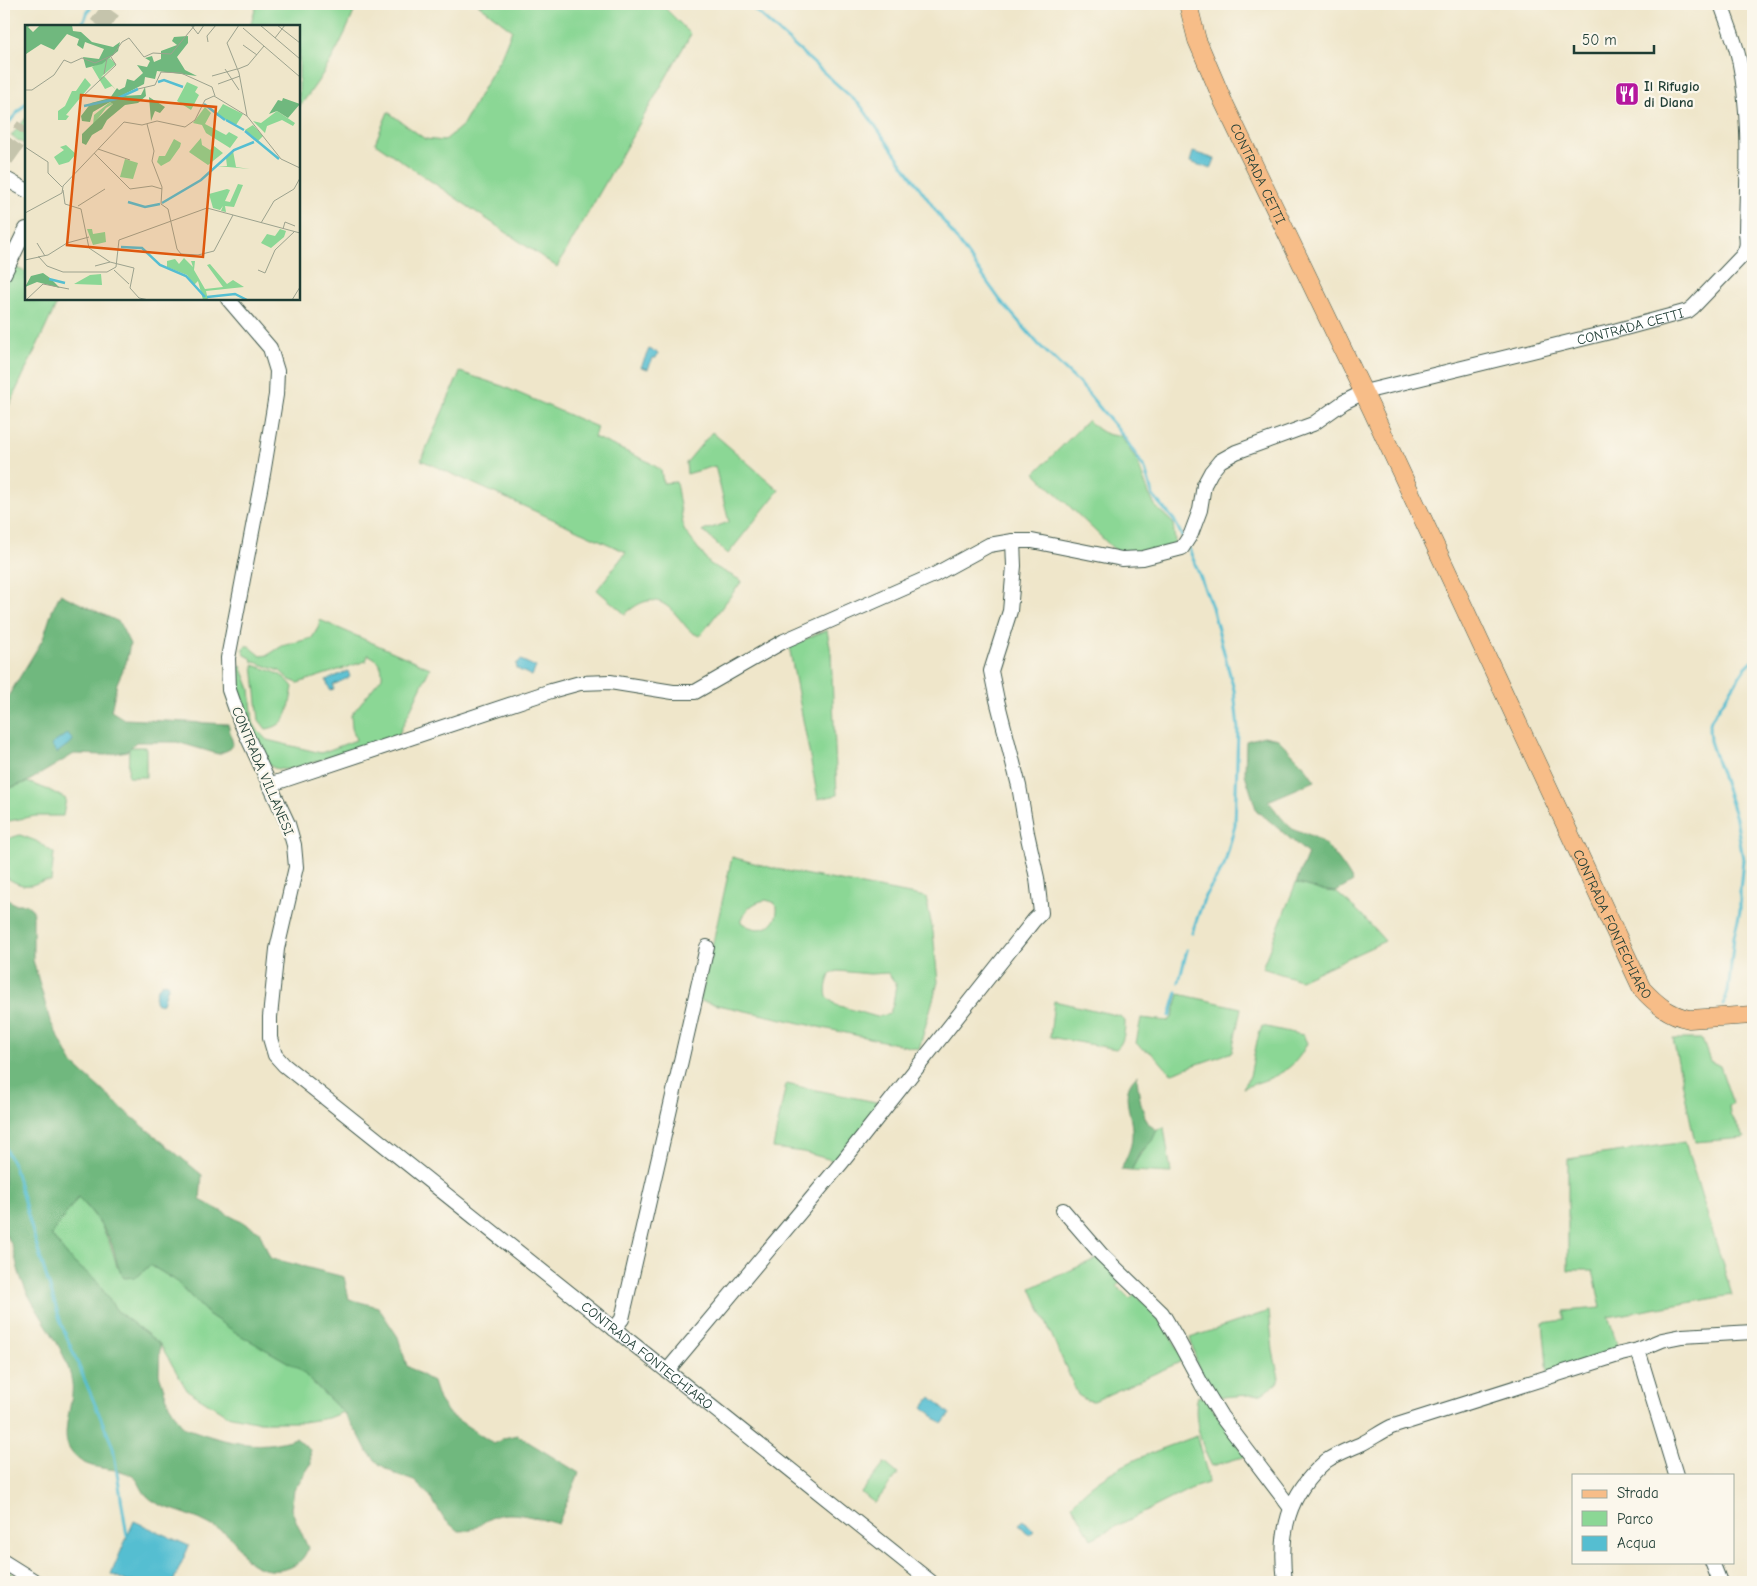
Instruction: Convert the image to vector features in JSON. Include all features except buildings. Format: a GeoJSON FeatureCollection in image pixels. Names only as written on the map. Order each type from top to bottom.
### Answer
{"type":"FeatureCollection","features":[{"type":"Feature","properties":{"kind":"main road","name":"CONTRADA CETTI"},"geometry":{"type":"LineString","coordinates":[[1188,4],[1197,40],[1223,102],[1364,392],[1529,748]]}},
{"type":"Feature","properties":{"kind":"main road","name":"CONTRADA FONTECHIARO"},"geometry":{"type":"LineString","coordinates":[[1529,748],[1642,989],[1664,1010],[1680,1017],[1689,1019],[1753,1015]]}},
{"type":"Feature","properties":{"kind":"street","name":"CONTRADA CETTI"},"geometry":{"type":"LineString","coordinates":[[1364,392],[1614,332],[1688,311],[1742,256],[1746,251],[1748,243],[1746,232],[1746,98],[1739,57],[1721,4]]}},
{"type":"Feature","properties":{"kind":"street"},"geometry":{"type":"LineString","coordinates":[[4,178],[25,189]]}},
{"type":"Feature","properties":{"kind":"street"},"geometry":{"type":"LineString","coordinates":[[4,274],[25,231]]}},
{"type":"Feature","properties":{"kind":"street","name":"CONTRADA VILLANESI"},"geometry":{"type":"LineString","coordinates":[[229,300],[270,348],[277,371],[276,395],[264,474],[227,671],[229,690],[240,721],[288,824],[294,844],[296,868],[277,949],[270,1038],[275,1056],[284,1065],[364,1130]]}},
{"type":"Feature","properties":{"kind":"street"},"geometry":{"type":"LineString","coordinates":[[270,785],[580,683],[610,682],[673,692],[695,692],[784,641],[934,575],[989,546],[1013,541],[1032,541],[1122,559],[1143,558],[1182,548],[1192,534],[1200,510],[1204,485],[1220,461],[1236,452],[1313,424],[1344,402],[1364,392]]}},
{"type":"Feature","properties":{"kind":"street"},"geometry":{"type":"LineString","coordinates":[[667,1371],[843,1161],[1041,913],[1037,878],[1019,786],[991,671],[1010,612],[1014,566],[1013,541]]}},
{"type":"Feature","properties":{"kind":"street"},"geometry":{"type":"LineString","coordinates":[[614,1329],[622,1318],[707,947]]}},
{"type":"Feature","properties":{"kind":"street","name":"CONTRADA FONTECHIARO"},"geometry":{"type":"LineString","coordinates":[[364,1130],[931,1582]]}},
{"type":"Feature","properties":{"kind":"street"},"geometry":{"type":"LineString","coordinates":[[1064,1210],[1101,1254],[1162,1313],[1221,1416],[1290,1507]]}},
{"type":"Feature","properties":{"kind":"street"},"geometry":{"type":"LineString","coordinates":[[1285,1582],[1283,1565],[1287,1517],[1290,1507],[1311,1477],[1328,1460],[1390,1427],[1565,1371],[1638,1350],[1662,1340],[1682,1336],[1753,1332]]}},
{"type":"Feature","properties":{"kind":"street"},"geometry":{"type":"LineString","coordinates":[[1638,1350],[1676,1474]]}},
{"type":"Feature","properties":{"kind":"street"},"geometry":{"type":"LineString","coordinates":[[4,1562],[36,1582]]}},
{"type":"Feature","properties":{"kind":"street"},"geometry":{"type":"LineString","coordinates":[[1713,1564],[1720,1582]]}},
{"type":"Feature","properties":{"kind":"green space"},"geometry":{"type":"Polygon","coordinates":[[[257,4],[357,4],[346,32],[332,58],[300,106],[300,25],[250,25],[257,4]]]}},
{"type":"Feature","properties":{"kind":"green space"},"geometry":{"type":"Polygon","coordinates":[[[478,4],[661,4],[691,34],[557,267],[375,143],[388,112],[425,139],[444,141],[462,126],[501,57],[512,30],[478,4]]]}},
{"type":"Feature","properties":{"kind":"green space"},"geometry":{"type":"Polygon","coordinates":[[[25,119],[25,144],[11,136],[25,119]]]}},
{"type":"Feature","properties":{"kind":"green space"},"geometry":{"type":"Polygon","coordinates":[[[4,263],[25,272],[25,300],[59,300],[4,416],[4,263]]]}},
{"type":"Feature","properties":{"kind":"green space"},"geometry":{"type":"Polygon","coordinates":[[[460,372],[502,386],[597,427],[594,437],[647,461],[661,470],[663,483],[676,482],[684,530],[710,564],[742,581],[700,636],[690,631],[666,605],[660,602],[647,601],[625,614],[597,590],[626,552],[421,460],[460,372]]]}},
{"type":"Feature","properties":{"kind":"green space"},"geometry":{"type":"Polygon","coordinates":[[[1088,420],[1103,432],[1121,436],[1137,461],[1149,494],[1156,507],[1173,523],[1175,542],[1169,550],[1121,556],[1035,473],[1088,420]]]}},
{"type":"Feature","properties":{"kind":"green space"},"geometry":{"type":"Polygon","coordinates":[[[712,432],[779,490],[728,554],[703,531],[729,522],[715,466],[687,474],[686,463],[712,432]]]}},
{"type":"Feature","properties":{"kind":"green space"},"geometry":{"type":"Polygon","coordinates":[[[60,594],[119,622],[130,644],[126,663],[117,683],[111,711],[124,719],[228,724],[233,744],[228,750],[218,754],[177,742],[136,742],[127,751],[106,755],[74,754],[27,782],[4,790],[4,703],[43,639],[60,594]]]}},
{"type":"Feature","properties":{"kind":"green space"},"geometry":{"type":"Polygon","coordinates":[[[320,620],[430,668],[398,736],[292,769],[277,769],[267,764],[258,753],[240,708],[234,680],[234,670],[241,666],[250,689],[253,723],[267,740],[321,753],[356,740],[352,728],[351,715],[382,677],[379,663],[375,658],[368,655],[366,661],[298,683],[290,680],[280,671],[252,661],[251,658],[245,655],[243,650],[245,646],[249,646],[261,656],[268,655],[282,646],[312,638],[319,626],[320,620]]]}},
{"type":"Feature","properties":{"kind":"green space"},"geometry":{"type":"Polygon","coordinates":[[[827,630],[831,652],[837,795],[818,799],[789,646],[827,630]]]}},
{"type":"Feature","properties":{"kind":"green space"},"geometry":{"type":"Polygon","coordinates":[[[253,665],[281,675],[293,687],[287,714],[280,724],[274,727],[266,729],[259,720],[253,665]]]}},
{"type":"Feature","properties":{"kind":"green space"},"geometry":{"type":"Polygon","coordinates":[[[1264,736],[1278,739],[1303,764],[1315,781],[1268,801],[1290,827],[1318,839],[1341,863],[1353,882],[1336,892],[1320,890],[1296,883],[1308,854],[1257,812],[1245,774],[1246,741],[1264,736]]]}},
{"type":"Feature","properties":{"kind":"green space"},"geometry":{"type":"Polygon","coordinates":[[[129,747],[146,747],[146,777],[128,777],[129,747]]]}},
{"type":"Feature","properties":{"kind":"green space"},"geometry":{"type":"Polygon","coordinates":[[[27,782],[66,799],[63,816],[35,816],[4,822],[4,790],[27,782]]]}},
{"type":"Feature","properties":{"kind":"green space"},"geometry":{"type":"Polygon","coordinates":[[[20,835],[36,841],[54,853],[51,881],[24,885],[4,876],[4,842],[7,839],[20,835]]]}},
{"type":"Feature","properties":{"kind":"green space"},"geometry":{"type":"Polygon","coordinates":[[[732,857],[776,869],[926,897],[933,932],[938,982],[919,1049],[700,1001],[732,857]],[[766,900],[750,907],[741,922],[747,926],[760,929],[771,925],[777,914],[777,906],[773,902],[766,900]],[[838,971],[831,973],[826,988],[827,997],[836,1005],[877,1017],[889,1014],[893,1005],[896,984],[888,973],[870,974],[838,971]]]}},
{"type":"Feature","properties":{"kind":"green space"},"geometry":{"type":"Polygon","coordinates":[[[1296,883],[1320,890],[1336,892],[1360,913],[1385,941],[1300,980],[1262,968],[1296,883]]]}},
{"type":"Feature","properties":{"kind":"green space"},"geometry":{"type":"Polygon","coordinates":[[[4,895],[14,904],[26,904],[33,910],[33,960],[50,1021],[73,1064],[126,1112],[202,1175],[200,1200],[259,1231],[270,1258],[344,1277],[349,1299],[378,1307],[398,1337],[407,1366],[433,1382],[439,1400],[449,1414],[494,1444],[504,1438],[517,1435],[579,1473],[558,1524],[517,1514],[508,1514],[493,1517],[470,1530],[458,1531],[444,1519],[430,1496],[414,1481],[397,1475],[379,1464],[367,1451],[359,1435],[343,1412],[298,1368],[238,1334],[208,1314],[175,1280],[150,1265],[137,1277],[124,1278],[112,1245],[105,1232],[93,1213],[78,1197],[51,1235],[73,1262],[95,1279],[117,1311],[160,1344],[159,1374],[169,1405],[183,1427],[211,1437],[239,1443],[267,1444],[296,1438],[310,1450],[311,1464],[294,1490],[291,1509],[308,1548],[299,1562],[285,1569],[268,1570],[260,1568],[245,1558],[233,1540],[225,1533],[200,1520],[151,1500],[137,1480],[130,1475],[94,1467],[85,1464],[77,1458],[70,1450],[66,1435],[72,1390],[69,1370],[64,1357],[22,1281],[11,1244],[4,1232],[4,895]]]}},
{"type":"Feature","properties":{"kind":"green space"},"geometry":{"type":"Polygon","coordinates":[[[1179,994],[1241,1008],[1232,1052],[1172,1073],[1154,1055],[1136,1043],[1141,1018],[1168,1021],[1172,1018],[1179,994]]]}},
{"type":"Feature","properties":{"kind":"green space"},"geometry":{"type":"Polygon","coordinates":[[[1054,1001],[1120,1016],[1125,1021],[1121,1044],[1116,1049],[1050,1037],[1054,1001]]]}},
{"type":"Feature","properties":{"kind":"green space"},"geometry":{"type":"Polygon","coordinates":[[[1262,1026],[1303,1035],[1307,1043],[1295,1062],[1281,1073],[1243,1088],[1250,1076],[1262,1026]]]}},
{"type":"Feature","properties":{"kind":"green space"},"geometry":{"type":"Polygon","coordinates":[[[1673,1039],[1702,1039],[1710,1061],[1720,1066],[1733,1104],[1729,1106],[1730,1115],[1745,1138],[1695,1142],[1673,1039]]]}},
{"type":"Feature","properties":{"kind":"green space"},"geometry":{"type":"Polygon","coordinates":[[[1137,1075],[1142,1109],[1147,1121],[1157,1130],[1152,1141],[1140,1153],[1131,1171],[1121,1170],[1132,1141],[1127,1096],[1128,1089],[1137,1075]]]}},
{"type":"Feature","properties":{"kind":"green space"},"geometry":{"type":"Polygon","coordinates":[[[786,1084],[886,1104],[839,1162],[803,1152],[773,1148],[786,1084]]]}},
{"type":"Feature","properties":{"kind":"green space"},"geometry":{"type":"Polygon","coordinates":[[[1164,1127],[1171,1173],[1131,1171],[1157,1130],[1164,1127]]]}},
{"type":"Feature","properties":{"kind":"green space"},"geometry":{"type":"Polygon","coordinates":[[[1685,1142],[1732,1295],[1608,1317],[1620,1352],[1548,1374],[1543,1323],[1564,1320],[1564,1311],[1601,1308],[1593,1270],[1568,1270],[1568,1159],[1685,1142]]]}},
{"type":"Feature","properties":{"kind":"green space"},"geometry":{"type":"Polygon","coordinates":[[[78,1197],[103,1229],[117,1267],[137,1277],[150,1265],[175,1280],[208,1314],[298,1368],[343,1412],[328,1418],[303,1422],[260,1422],[227,1415],[187,1390],[160,1344],[117,1311],[95,1280],[73,1262],[50,1234],[78,1197]]]}},
{"type":"Feature","properties":{"kind":"green space"},"geometry":{"type":"Polygon","coordinates":[[[1100,1257],[1122,1281],[1117,1286],[1130,1299],[1135,1294],[1155,1313],[1183,1357],[1180,1362],[1094,1401],[1086,1400],[1078,1395],[1031,1288],[1100,1257]]]}},
{"type":"Feature","properties":{"kind":"green space"},"geometry":{"type":"Polygon","coordinates":[[[1269,1311],[1273,1351],[1279,1378],[1277,1383],[1262,1394],[1222,1397],[1207,1388],[1198,1367],[1190,1338],[1269,1311]]]}},
{"type":"Feature","properties":{"kind":"green space"},"geometry":{"type":"Polygon","coordinates":[[[1198,1396],[1206,1398],[1246,1456],[1212,1466],[1205,1451],[1197,1422],[1196,1404],[1198,1396]]]}},
{"type":"Feature","properties":{"kind":"green space"},"geometry":{"type":"Polygon","coordinates":[[[1197,1436],[1208,1483],[1192,1488],[1091,1539],[1072,1504],[1078,1498],[1095,1483],[1121,1467],[1146,1455],[1197,1436]]]}},
{"type":"Feature","properties":{"kind":"green space"},"geometry":{"type":"Polygon","coordinates":[[[885,1463],[898,1474],[875,1503],[861,1493],[885,1463]]]}},
{"type":"Feature","properties":{"kind":"green space"},"geometry":{"type":"Polygon","coordinates":[[[4,1568],[25,1582],[4,1582],[4,1568]]]}},
{"type":"Feature","properties":{"kind":"water"},"geometry":{"type":"Polygon","coordinates":[[[1193,152],[1215,159],[1211,169],[1190,162],[1193,152]]]}},
{"type":"Feature","properties":{"kind":"water"},"geometry":{"type":"Polygon","coordinates":[[[649,349],[658,353],[656,358],[653,358],[648,369],[641,367],[649,349]]]}},
{"type":"Feature","properties":{"kind":"water"},"geometry":{"type":"Polygon","coordinates":[[[521,660],[536,667],[532,676],[517,669],[516,664],[521,660]]]}},
{"type":"Feature","properties":{"kind":"water"},"geometry":{"type":"Polygon","coordinates":[[[348,671],[350,677],[333,685],[334,689],[330,690],[326,680],[348,671]]]}},
{"type":"Feature","properties":{"kind":"water"},"geometry":{"type":"Polygon","coordinates":[[[68,733],[73,741],[57,753],[51,745],[68,733]]]}},
{"type":"Feature","properties":{"kind":"water"},"geometry":{"type":"Polygon","coordinates":[[[164,983],[169,984],[163,1003],[157,1004],[155,996],[157,990],[164,983]]]}},
{"type":"Feature","properties":{"kind":"water"},"geometry":{"type":"Polygon","coordinates":[[[931,1397],[950,1414],[942,1424],[923,1407],[931,1397]]]}},
{"type":"Feature","properties":{"kind":"water"},"geometry":{"type":"Polygon","coordinates":[[[1024,1520],[1034,1531],[1029,1535],[1019,1524],[1024,1520]]]}},
{"type":"Feature","properties":{"kind":"water"},"geometry":{"type":"Polygon","coordinates":[[[134,1521],[189,1546],[173,1582],[128,1582],[111,1574],[134,1521]]]}},
{"type":"Feature","properties":{"kind":"waterway"},"geometry":{"type":"LineString","coordinates":[[82,25],[92,4]]}},
{"type":"Feature","properties":{"kind":"waterway"},"geometry":{"type":"LineString","coordinates":[[748,4],[861,106],[1000,300],[1039,345],[1081,385],[1124,437],[1145,469],[1153,496],[1174,520],[1182,536]]}},
{"type":"Feature","properties":{"kind":"waterway"},"geometry":{"type":"LineString","coordinates":[[4,128],[25,104]]}},
{"type":"Feature","properties":{"kind":"waterway"},"geometry":{"type":"LineString","coordinates":[[1188,546],[1212,607],[1234,690],[1238,729],[1235,825],[1224,866],[1205,896],[1192,933]]}},
{"type":"Feature","properties":{"kind":"waterway"},"geometry":{"type":"LineString","coordinates":[[1723,1005],[1728,992],[1734,936],[1740,911],[1743,859],[1736,818],[1710,741],[1709,728],[1711,720],[1745,668],[1753,660]]}},
{"type":"Feature","properties":{"kind":"waterway"},"geometry":{"type":"LineString","coordinates":[[1179,982],[1187,950]]}},
{"type":"Feature","properties":{"kind":"waterway"},"geometry":{"type":"LineString","coordinates":[[1170,1016],[1177,992]]}},
{"type":"Feature","properties":{"kind":"waterway"},"geometry":{"type":"LineString","coordinates":[[4,1146],[14,1166],[62,1326],[113,1447],[127,1536]]}},
{"type":"Feature","properties":{"kind":"tunnel"},"geometry":{"type":"LineString","coordinates":[[100,25],[115,4]]}},
{"type":"Feature","properties":{"kind":"tunnel"},"geometry":{"type":"LineString","coordinates":[[4,158],[25,128]]}},
{"type":"Feature","properties":{"kind":"place","name":"Il Rifugio di Diana"},"geometry":{"type":"Point","coordinates":[1627,94]}}]}
